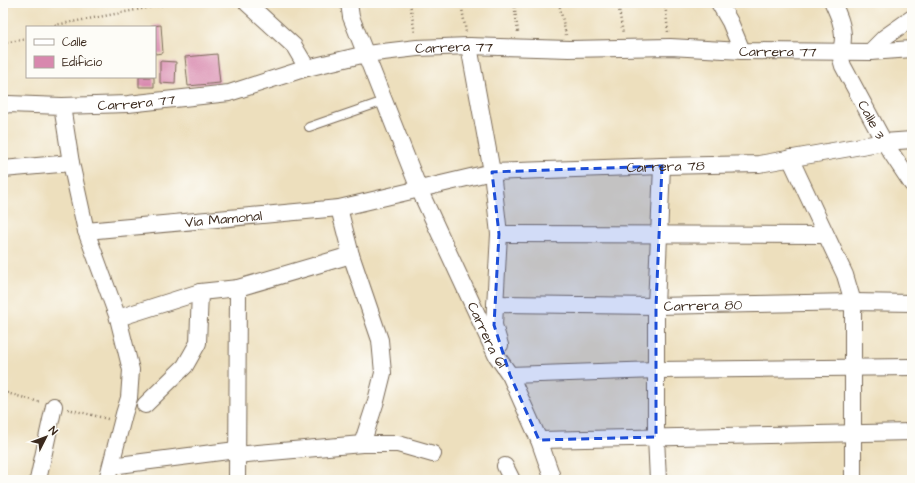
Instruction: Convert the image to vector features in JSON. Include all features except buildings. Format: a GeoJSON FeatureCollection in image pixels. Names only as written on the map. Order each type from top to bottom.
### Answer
{"type":"FeatureCollection","features":[{"type":"Feature","properties":{"kind":"street"},"geometry":{"type":"LineString","coordinates":[[247,3],[294,46],[307,68]]}},
{"type":"Feature","properties":{"kind":"street"},"geometry":{"type":"LineString","coordinates":[[349,3],[351,17],[419,189]]}},
{"type":"Feature","properties":{"kind":"street"},"geometry":{"type":"LineString","coordinates":[[719,3],[730,22],[742,51]]}},
{"type":"Feature","properties":{"kind":"street"},"geometry":{"type":"LineString","coordinates":[[833,3],[842,26],[843,39],[840,52]]}},
{"type":"Feature","properties":{"kind":"street"},"geometry":{"type":"LineString","coordinates":[[870,52],[885,37],[912,18]]}},
{"type":"Feature","properties":{"kind":"street"},"geometry":{"type":"LineString","coordinates":[[469,46],[492,172],[499,234],[494,325],[510,375],[657,370],[912,366]]}},
{"type":"Feature","properties":{"kind":"street","name":"Carrera 77"},"geometry":{"type":"LineString","coordinates":[[3,106],[8,104],[62,106],[128,104],[229,93],[307,68],[366,54],[417,48],[469,46],[569,49],[670,47],[742,51],[840,52],[870,52],[912,49]]}},
{"type":"Feature","properties":{"kind":"street","name":"Calle 3"},"geometry":{"type":"LineString","coordinates":[[840,52],[843,66],[884,142],[912,184]]}},
{"type":"Feature","properties":{"kind":"street"},"geometry":{"type":"LineString","coordinates":[[62,106],[71,163],[86,231],[118,318],[131,370],[129,398],[109,473],[236,452],[362,444],[398,444],[433,454]]}},
{"type":"Feature","properties":{"kind":"street","name":"Carrera 78"},"geometry":{"type":"LineString","coordinates":[[419,189],[492,172],[759,164],[884,142],[912,140]]}},
{"type":"Feature","properties":{"kind":"street"},"geometry":{"type":"LineString","coordinates":[[790,158],[845,275],[853,302],[853,480]]}},
{"type":"Feature","properties":{"kind":"street"},"geometry":{"type":"LineString","coordinates":[[3,169],[71,163]]}},
{"type":"Feature","properties":{"kind":"street"},"geometry":{"type":"LineString","coordinates":[[658,480],[656,437],[656,306],[662,166]]}},
{"type":"Feature","properties":{"kind":"street","name":"Vía Mamonal"},"geometry":{"type":"LineString","coordinates":[[86,231],[339,208],[419,189]]}},
{"type":"Feature","properties":{"kind":"street","name":"Carrera 61"},"geometry":{"type":"LineString","coordinates":[[419,189],[496,355],[510,375],[539,440],[554,480]]}},
{"type":"Feature","properties":{"kind":"street"},"geometry":{"type":"LineString","coordinates":[[339,208],[351,255],[380,340],[383,372],[376,402],[362,444]]}},
{"type":"Feature","properties":{"kind":"street"},"geometry":{"type":"LineString","coordinates":[[499,234],[659,236],[825,235]]}},
{"type":"Feature","properties":{"kind":"street"},"geometry":{"type":"LineString","coordinates":[[118,318],[200,292],[238,288],[351,255]]}},
{"type":"Feature","properties":{"kind":"street"},"geometry":{"type":"LineString","coordinates":[[237,480],[238,288]]}},
{"type":"Feature","properties":{"kind":"street"},"geometry":{"type":"LineString","coordinates":[[145,405],[184,366],[198,343],[200,292]]}},
{"type":"Feature","properties":{"kind":"street","name":"Carrera 80"},"geometry":{"type":"LineString","coordinates":[[495,304],[656,306],[853,302],[912,303]]}},
{"type":"Feature","properties":{"kind":"street"},"geometry":{"type":"LineString","coordinates":[[38,480],[54,406]]}},
{"type":"Feature","properties":{"kind":"street"},"geometry":{"type":"LineString","coordinates":[[539,440],[912,432]]}},
{"type":"Feature","properties":{"kind":"lane"},"geometry":{"type":"LineString","coordinates":[[309,127],[384,101]]}},
{"type":"Feature","properties":{"kind":"path"},"geometry":{"type":"LineString","coordinates":[[54,26],[173,3]]}},
{"type":"Feature","properties":{"kind":"path"},"geometry":{"type":"LineString","coordinates":[[410,3],[417,48]]}},
{"type":"Feature","properties":{"kind":"path"},"geometry":{"type":"LineString","coordinates":[[461,3],[469,46]]}},
{"type":"Feature","properties":{"kind":"path"},"geometry":{"type":"LineString","coordinates":[[514,3],[520,47]]}},
{"type":"Feature","properties":{"kind":"path"},"geometry":{"type":"LineString","coordinates":[[559,3],[569,49]]}},
{"type":"Feature","properties":{"kind":"path"},"geometry":{"type":"LineString","coordinates":[[618,3],[625,47]]}},
{"type":"Feature","properties":{"kind":"path"},"geometry":{"type":"LineString","coordinates":[[665,3],[670,47]]}},
{"type":"Feature","properties":{"kind":"path"},"geometry":{"type":"LineString","coordinates":[[3,43],[26,39]]}},
{"type":"Feature","properties":{"kind":"highlighted area"},"geometry":{"type":"Polygon","coordinates":[[[662,166],[656,306],[656,437],[539,440],[510,375],[494,325],[499,234],[492,172],[662,166]]]}}]}
